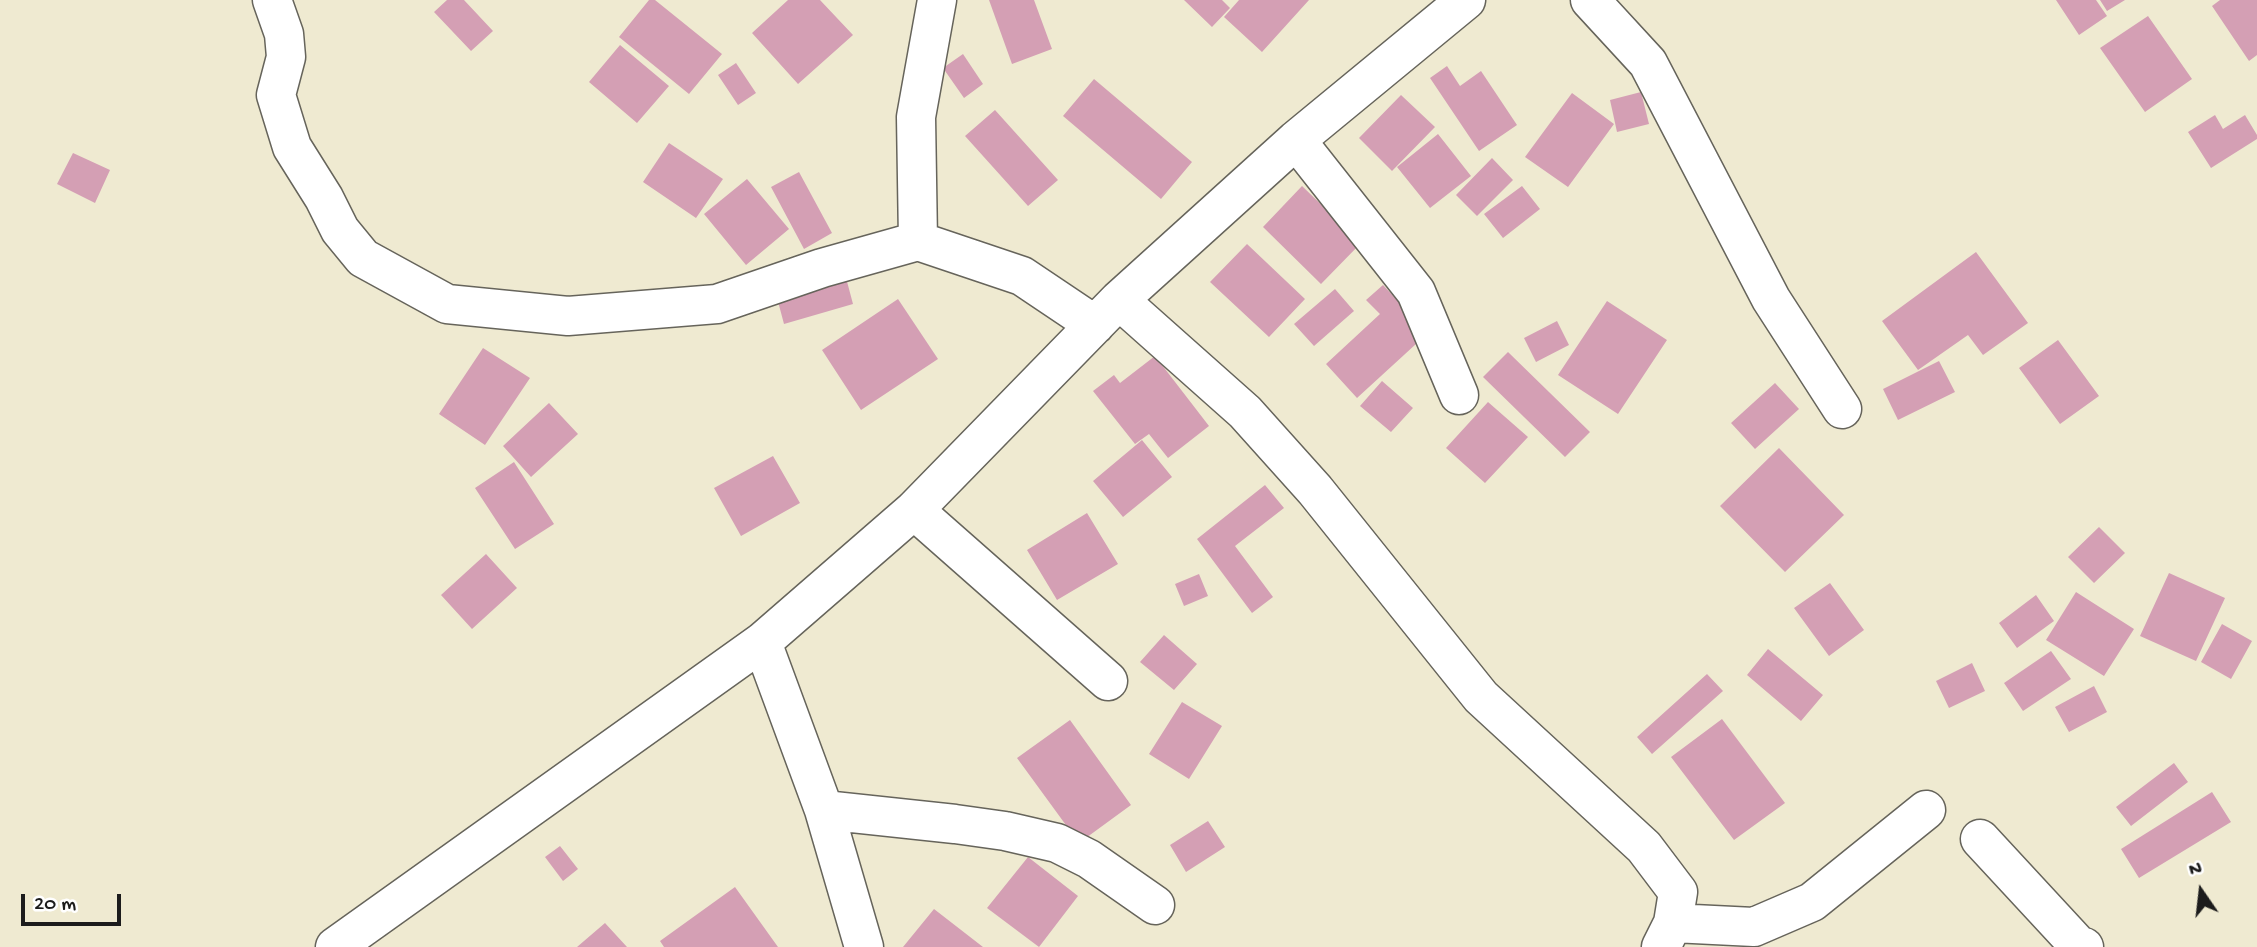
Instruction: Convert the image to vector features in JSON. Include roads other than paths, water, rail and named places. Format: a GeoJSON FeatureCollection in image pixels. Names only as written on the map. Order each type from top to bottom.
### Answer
{"type":"FeatureCollection","features":[{"type":"Feature","properties":{"kind":"street"},"geometry":{"type":"LineString","coordinates":[[272,0],[284,34],[286,57],[276,95],[292,147],[341,230],[363,258],[447,304],[568,316],[717,304],[822,268],[918,241],[1021,276],[1107,313],[1245,412],[1315,490],[1481,698],[1644,847],[1678,892],[1667,935],[1754,927],[1812,902],[1926,810]]}},
{"type":"Feature","properties":{"kind":"street"},"geometry":{"type":"LineString","coordinates":[[918,241],[916,117],[937,0]]}},
{"type":"Feature","properties":{"kind":"street"},"geometry":{"type":"LineString","coordinates":[[335,947],[762,642],[914,510],[1107,313],[1296,140],[1466,0]]}},
{"type":"Feature","properties":{"kind":"street"},"geometry":{"type":"LineString","coordinates":[[1590,0],[1648,63],[1771,299],[1842,409]]}},
{"type":"Feature","properties":{"kind":"street"},"geometry":{"type":"LineString","coordinates":[[1296,140],[1416,292],[1459,395]]}},
{"type":"Feature","properties":{"kind":"street"},"geometry":{"type":"LineString","coordinates":[[914,510],[1108,681]]}},
{"type":"Feature","properties":{"kind":"street"},"geometry":{"type":"LineString","coordinates":[[762,642],[824,810],[864,947]]}},
{"type":"Feature","properties":{"kind":"street"},"geometry":{"type":"LineString","coordinates":[[824,810],[1006,831],[1057,843],[1089,859],[1155,905]]}},
{"type":"Feature","properties":{"kind":"street"},"geometry":{"type":"LineString","coordinates":[[1980,839],[2079,946],[2084,947]]}}]}
